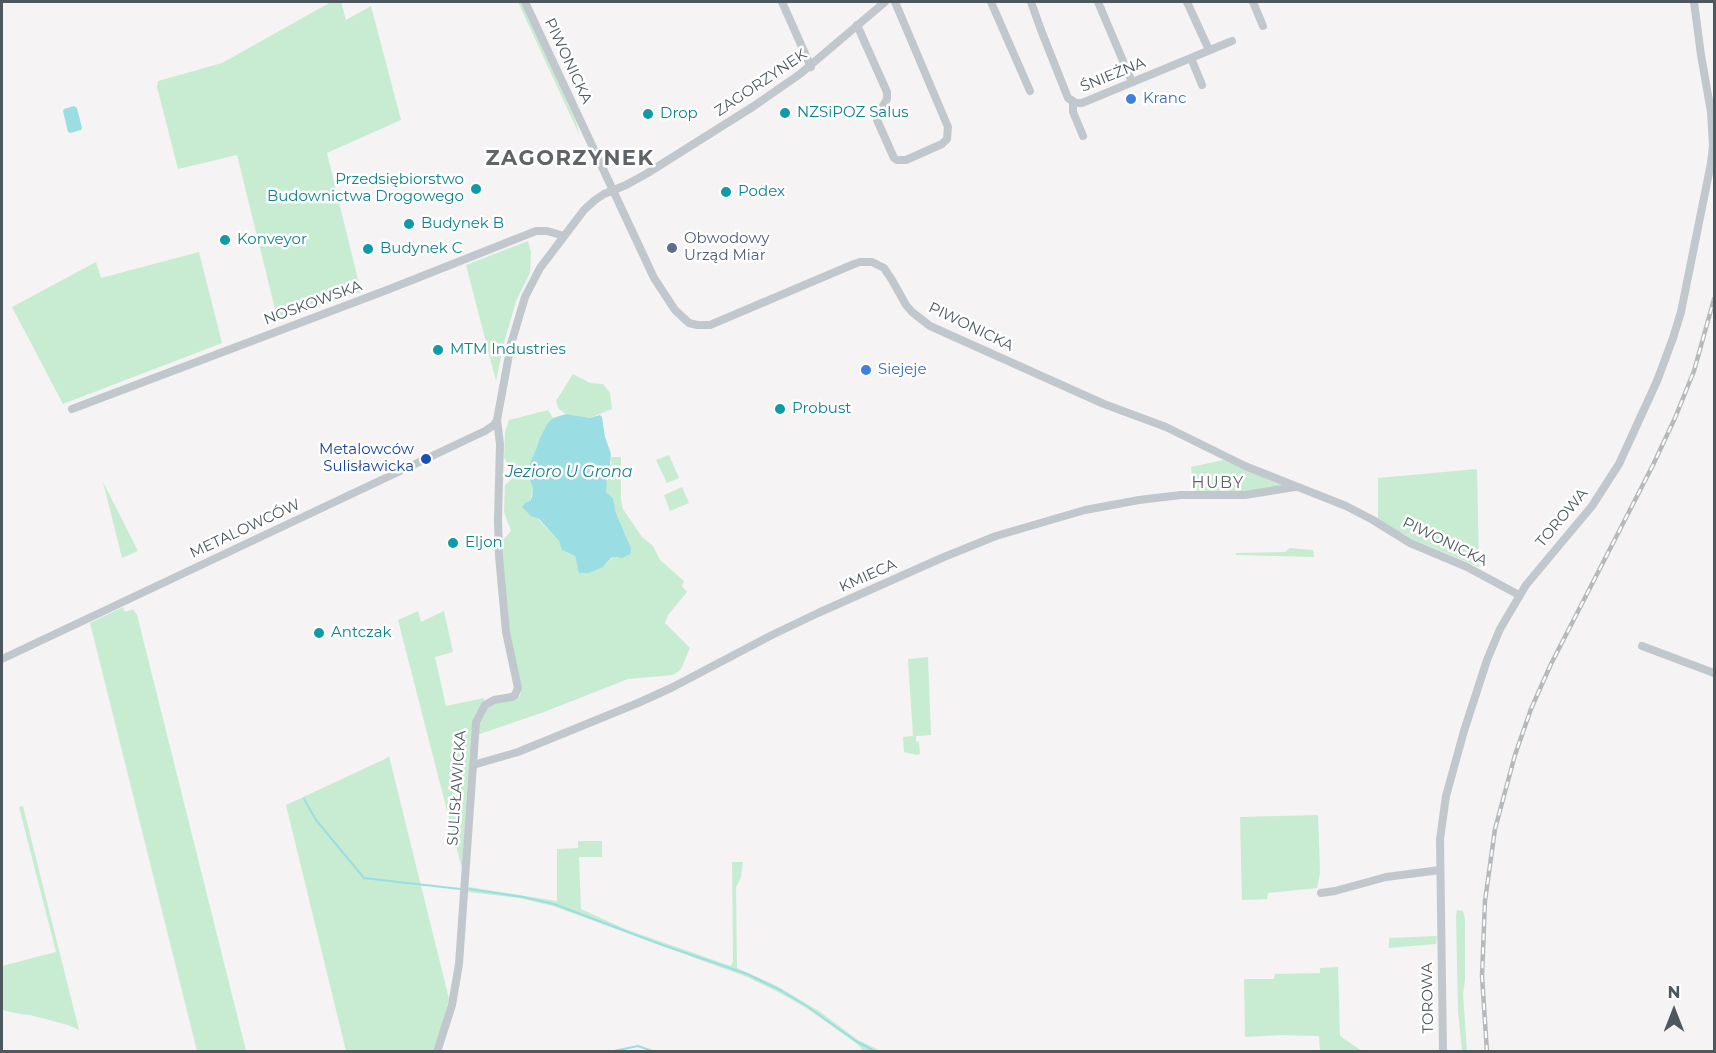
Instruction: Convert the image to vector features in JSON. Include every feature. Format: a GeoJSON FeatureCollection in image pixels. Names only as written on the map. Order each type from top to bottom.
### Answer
{"type":"FeatureCollection","features":[{"type":"Feature","properties":{"kind":"street","name":"PIWONICKA"},"geometry":{"type":"LineString","coordinates":[[525,2],[654,278],[675,310],[689,323],[710,325],[854,264],[872,262],[884,268],[906,305],[930,326],[1104,404],[1166,427],[1245,466],[1360,512],[1410,543],[1453,560],[1519,595]]}},
{"type":"Feature","properties":{"kind":"street"},"geometry":{"type":"LineString","coordinates":[[782,2],[811,67]]}},
{"type":"Feature","properties":{"kind":"street","name":"ZAGORZYNEK"},"geometry":{"type":"LineString","coordinates":[[612,190],[646,174],[811,67],[885,2]]}},
{"type":"Feature","properties":{"kind":"street"},"geometry":{"type":"LineString","coordinates":[[857,25],[887,92],[887,99],[877,120],[894,158],[906,160],[942,144],[947,139],[948,127],[895,2]]}},
{"type":"Feature","properties":{"kind":"street"},"geometry":{"type":"LineString","coordinates":[[992,2],[1030,91]]}},
{"type":"Feature","properties":{"kind":"street","name":"ŚNIEŻNA"},"geometry":{"type":"LineString","coordinates":[[1031,2],[1068,98],[1073,102],[1082,103],[1232,41]]}},
{"type":"Feature","properties":{"kind":"street"},"geometry":{"type":"LineString","coordinates":[[1098,2],[1132,82]]}},
{"type":"Feature","properties":{"kind":"street"},"geometry":{"type":"LineString","coordinates":[[1187,2],[1209,50]]}},
{"type":"Feature","properties":{"kind":"street"},"geometry":{"type":"LineString","coordinates":[[1253,2],[1263,26]]}},
{"type":"Feature","properties":{"kind":"street","name":"TOROWA"},"geometry":{"type":"LineString","coordinates":[[1443,1052],[1440,870],[1442,817],[1455,759],[1492,646],[1519,595],[1544,561],[1592,506],[1619,464],[1657,381],[1677,327],[1713,146],[1711,112],[1694,2]]}},
{"type":"Feature","properties":{"kind":"street"},"geometry":{"type":"LineString","coordinates":[[1191,58],[1202,85]]}},
{"type":"Feature","properties":{"kind":"street"},"geometry":{"type":"LineString","coordinates":[[1073,102],[1073,112],[1083,136]]}},
{"type":"Feature","properties":{"kind":"street","name":"SULISŁAWICKA"},"geometry":{"type":"LineString","coordinates":[[437,1052],[452,1005],[459,964],[474,730],[481,709],[489,702],[512,697],[518,688],[506,632],[498,520],[500,451],[497,420],[511,344],[525,297],[540,268],[589,205],[612,190]]}},
{"type":"Feature","properties":{"kind":"street","name":"NOSKOWSKA"},"geometry":{"type":"LineString","coordinates":[[72,409],[536,231],[547,231],[564,236]]}},
{"type":"Feature","properties":{"kind":"street","name":"METALOWCÓW"},"geometry":{"type":"LineString","coordinates":[[2,659],[485,431],[497,420]]}},
{"type":"Feature","properties":{"kind":"street","name":"KMIECA"},"geometry":{"type":"LineString","coordinates":[[473,765],[535,746],[638,703],[800,622],[904,574],[996,536],[1076,513],[1139,500],[1180,495],[1245,495],[1296,487]]}},
{"type":"Feature","properties":{"kind":"street"},"geometry":{"type":"LineString","coordinates":[[1642,646],[1714,673]]}},
{"type":"Feature","properties":{"kind":"street"},"geometry":{"type":"LineString","coordinates":[[1321,893],[1386,877],[1440,870]]}},
{"type":"Feature","properties":{"kind":"green space"},"geometry":{"type":"Polygon","coordinates":[[[331,2],[341,2],[346,20],[371,6],[401,120],[327,153],[361,292],[278,321],[237,155],[178,169],[157,87],[158,81],[222,63],[331,2]]]}},
{"type":"Feature","properties":{"kind":"green space"},"geometry":{"type":"Polygon","coordinates":[[[518,2],[522,4],[575,119],[580,136],[518,2]]]}},
{"type":"Feature","properties":{"kind":"green space"},"geometry":{"type":"Polygon","coordinates":[[[528,241],[531,252],[530,273],[516,301],[496,381],[466,265],[528,241]]]}},
{"type":"Feature","properties":{"kind":"green space"},"geometry":{"type":"Polygon","coordinates":[[[199,252],[222,343],[63,404],[12,307],[96,262],[101,278],[199,252]]]}},
{"type":"Feature","properties":{"kind":"green space"},"geometry":{"type":"Polygon","coordinates":[[[573,374],[590,383],[603,384],[610,393],[612,409],[590,418],[566,414],[559,409],[556,401],[573,374]]]}},
{"type":"Feature","properties":{"kind":"green space"},"geometry":{"type":"Polygon","coordinates":[[[548,410],[553,418],[539,440],[528,473],[533,489],[530,501],[536,517],[559,541],[566,552],[575,556],[578,568],[603,567],[611,559],[618,558],[631,548],[616,513],[613,498],[606,492],[606,483],[612,473],[611,457],[621,457],[623,509],[642,537],[653,546],[660,560],[684,581],[682,586],[687,592],[668,615],[665,623],[690,648],[682,667],[673,675],[628,679],[477,735],[482,712],[490,705],[515,699],[520,696],[521,690],[508,622],[502,548],[502,541],[511,531],[504,512],[505,485],[514,477],[504,458],[505,432],[509,420],[548,410]]]}},
{"type":"Feature","properties":{"kind":"green space"},"geometry":{"type":"Polygon","coordinates":[[[669,455],[679,478],[667,483],[656,460],[669,455]]]}},
{"type":"Feature","properties":{"kind":"green space"},"geometry":{"type":"Polygon","coordinates":[[[1223,460],[1282,485],[1282,488],[1254,492],[1194,493],[1191,467],[1223,460]]]}},
{"type":"Feature","properties":{"kind":"green space"},"geometry":{"type":"Polygon","coordinates":[[[1477,469],[1479,567],[1414,540],[1378,519],[1378,478],[1477,469]]]}},
{"type":"Feature","properties":{"kind":"green space"},"geometry":{"type":"Polygon","coordinates":[[[103,482],[138,551],[122,558],[103,482]]]}},
{"type":"Feature","properties":{"kind":"green space"},"geometry":{"type":"Polygon","coordinates":[[[682,487],[689,503],[670,511],[664,495],[682,487]]]}},
{"type":"Feature","properties":{"kind":"green space"},"geometry":{"type":"Polygon","coordinates":[[[1290,548],[1313,550],[1314,557],[1236,555],[1236,553],[1285,552],[1290,548]]]}},
{"type":"Feature","properties":{"kind":"green space"},"geometry":{"type":"Polygon","coordinates":[[[123,607],[125,612],[133,609],[137,615],[246,1051],[197,1051],[90,623],[123,607]]]}},
{"type":"Feature","properties":{"kind":"green space"},"geometry":{"type":"Polygon","coordinates":[[[418,611],[421,622],[444,611],[453,652],[435,657],[446,706],[484,698],[474,717],[471,732],[462,869],[398,620],[418,611]]]}},
{"type":"Feature","properties":{"kind":"green space"},"geometry":{"type":"Polygon","coordinates":[[[928,657],[931,735],[916,736],[920,754],[917,755],[904,752],[903,737],[913,736],[908,659],[928,657]]]}},
{"type":"Feature","properties":{"kind":"green space"},"geometry":{"type":"Polygon","coordinates":[[[389,756],[449,999],[433,1051],[346,1051],[286,805],[389,756]]]}},
{"type":"Feature","properties":{"kind":"green space"},"geometry":{"type":"Polygon","coordinates":[[[23,806],[79,1030],[30,1015],[2,1010],[2,966],[56,952],[19,807],[23,806]]]}},
{"type":"Feature","properties":{"kind":"green space"},"geometry":{"type":"Polygon","coordinates":[[[1318,815],[1320,873],[1317,888],[1268,893],[1267,899],[1242,900],[1240,817],[1318,815]]]}},
{"type":"Feature","properties":{"kind":"green space"},"geometry":{"type":"Polygon","coordinates":[[[578,841],[602,841],[602,857],[579,857],[581,909],[625,929],[731,966],[733,961],[732,862],[743,862],[741,877],[736,887],[737,968],[775,985],[819,1011],[858,1040],[881,1051],[862,1051],[857,1044],[805,1007],[747,977],[553,906],[519,898],[468,892],[469,887],[557,901],[557,849],[578,848],[578,841]]]}},
{"type":"Feature","properties":{"kind":"green space"},"geometry":{"type":"Polygon","coordinates":[[[1457,910],[1463,911],[1465,919],[1463,994],[1467,1051],[1462,1051],[1458,1012],[1457,910]]]}},
{"type":"Feature","properties":{"kind":"green space"},"geometry":{"type":"Polygon","coordinates":[[[1437,936],[1436,944],[1389,948],[1389,938],[1437,936]]]}},
{"type":"Feature","properties":{"kind":"green space"},"geometry":{"type":"Polygon","coordinates":[[[1338,967],[1340,1036],[1362,1051],[1320,1051],[1319,1036],[1245,1037],[1244,979],[1274,979],[1275,974],[1320,973],[1320,968],[1338,967]]]}},
{"type":"Feature","properties":{"kind":"water"},"geometry":{"type":"Polygon","coordinates":[[[74,106],[77,108],[82,128],[70,133],[63,111],[74,106]]]}},
{"type":"Feature","properties":{"kind":"water","name":"Jezioro U Grona"},"geometry":{"type":"Polygon","coordinates":[[[566,414],[590,418],[600,415],[602,417],[605,437],[611,454],[612,473],[607,479],[606,492],[613,498],[616,513],[631,548],[629,555],[622,558],[611,558],[603,567],[589,573],[579,573],[575,556],[562,550],[559,541],[539,519],[531,516],[522,507],[532,497],[533,489],[528,473],[539,440],[547,424],[553,418],[566,414]]]}},
{"type":"Feature","properties":{"kind":"waterway"},"geometry":{"type":"LineString","coordinates":[[304,799],[316,820],[364,878],[460,889]]}},
{"type":"Feature","properties":{"kind":"waterway"},"geometry":{"type":"LineString","coordinates":[[469,889],[554,904],[747,974],[780,990],[876,1052]]}},
{"type":"Feature","properties":{"kind":"waterway"},"geometry":{"type":"LineString","coordinates":[[609,1052],[638,1046],[655,1052]]}},
{"type":"Feature","properties":{"kind":"railway"},"geometry":{"type":"LineString","coordinates":[[1487,1052],[1482,976],[1485,901],[1495,829],[1515,755],[1531,709],[1551,664],[1675,418],[1694,371],[1714,299]]}},
{"type":"Feature","properties":{"kind":"place","name":"Kranc"},"geometry":{"type":"Point","coordinates":[1131,99]}},
{"type":"Feature","properties":{"kind":"place","name":"NZSiPOZ Salus"},"geometry":{"type":"Point","coordinates":[785,113]}},
{"type":"Feature","properties":{"kind":"place","name":"Drop"},"geometry":{"type":"Point","coordinates":[648,114]}},
{"type":"Feature","properties":{"kind":"place","name":"Przedsiębiorstwo Budownictwa Drogowego"},"geometry":{"type":"Point","coordinates":[476,189]}},
{"type":"Feature","properties":{"kind":"place","name":"Podex"},"geometry":{"type":"Point","coordinates":[726,192]}},
{"type":"Feature","properties":{"kind":"place","name":"Budynek B"},"geometry":{"type":"Point","coordinates":[409,224]}},
{"type":"Feature","properties":{"kind":"place","name":"Konveyor"},"geometry":{"type":"Point","coordinates":[225,240]}},
{"type":"Feature","properties":{"kind":"place","name":"Obwodowy Urząd Miar"},"geometry":{"type":"Point","coordinates":[672,248]}},
{"type":"Feature","properties":{"kind":"place","name":"Budynek C"},"geometry":{"type":"Point","coordinates":[368,249]}},
{"type":"Feature","properties":{"kind":"place","name":"MTM Industries"},"geometry":{"type":"Point","coordinates":[438,350]}},
{"type":"Feature","properties":{"kind":"place","name":"Siejeje"},"geometry":{"type":"Point","coordinates":[866,370]}},
{"type":"Feature","properties":{"kind":"place","name":"Probust"},"geometry":{"type":"Point","coordinates":[780,409]}},
{"type":"Feature","properties":{"kind":"place","name":"Metalowców Sulisławicka"},"geometry":{"type":"Point","coordinates":[426,459]}},
{"type":"Feature","properties":{"kind":"place","name":"Eljon"},"geometry":{"type":"Point","coordinates":[453,543]}},
{"type":"Feature","properties":{"kind":"place","name":"Antczak"},"geometry":{"type":"Point","coordinates":[319,633]}},
{"type":"Feature","properties":{"kind":"district","name":"ZAGORZYNEK"},"geometry":{"type":"Point","coordinates":[570,159]}},
{"type":"Feature","properties":{"kind":"district","name":"HUBY"},"geometry":{"type":"Point","coordinates":[1218,483]}}]}
